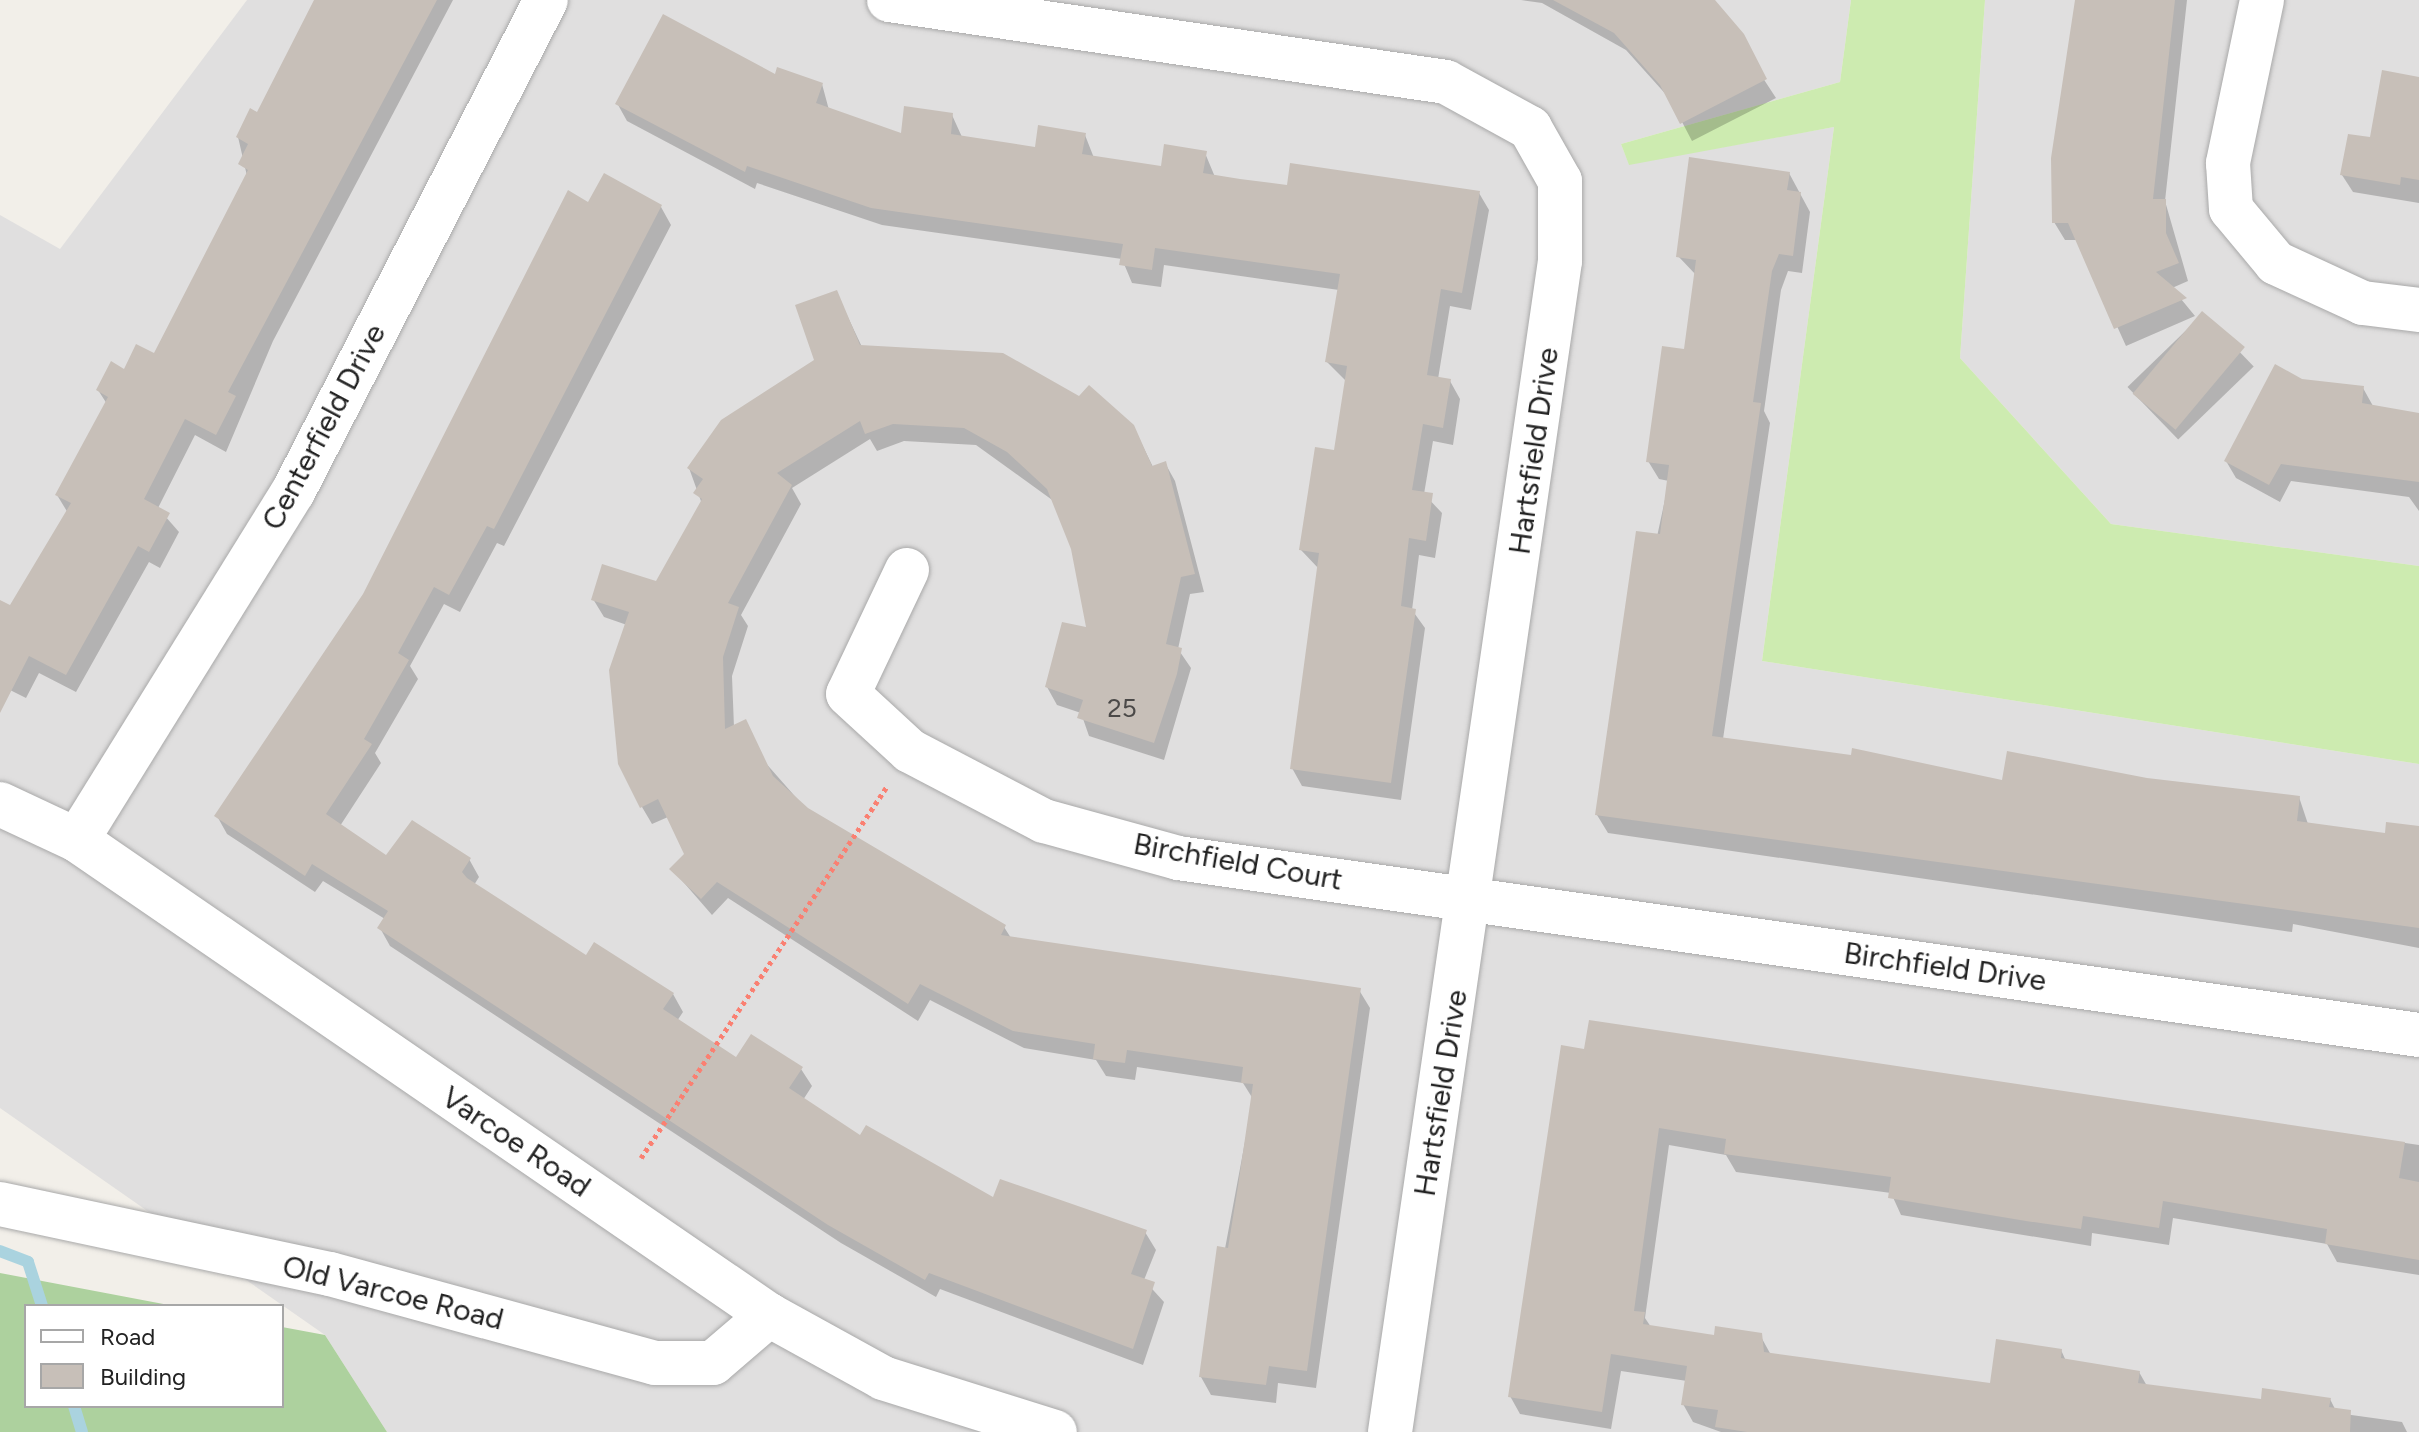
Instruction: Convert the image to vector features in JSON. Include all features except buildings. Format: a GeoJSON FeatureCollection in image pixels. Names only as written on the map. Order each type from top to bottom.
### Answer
{"type":"FeatureCollection","features":[{"type":"Feature","properties":{"kind":"street","name":"Centerfield Drive"},"geometry":{"type":"LineString","coordinates":[[77,840],[293,492],[546,0]]}},
{"type":"Feature","properties":{"kind":"street","name":"Hartsfield Drive"},"geometry":{"type":"LineString","coordinates":[[889,0],[1446,82],[1530,128],[1560,181],[1560,261],[1471,899],[1390,1432]]}},
{"type":"Feature","properties":{"kind":"street"},"geometry":{"type":"LineString","coordinates":[[2262,0],[2228,163],[2231,209],[2276,263],[2363,303],[2419,310]]}},
{"type":"Feature","properties":{"kind":"street","name":"Birchfield Court"},"geometry":{"type":"LineString","coordinates":[[907,570],[848,694],[910,751],[1044,821],[1178,858],[1471,899]]}},
{"type":"Feature","properties":{"kind":"street","name":"Varcoe Road"},"geometry":{"type":"LineString","coordinates":[[0,804],[77,840],[769,1315],[883,1378],[1055,1432]]}},
{"type":"Feature","properties":{"kind":"street","name":"Birchfield Drive"},"geometry":{"type":"LineString","coordinates":[[1471,899],[2419,1035]]}},
{"type":"Feature","properties":{"kind":"street","name":"Old Varcoe Road"},"geometry":{"type":"LineString","coordinates":[[0,1204],[330,1274],[655,1363],[713,1363],[769,1315]]}},
{"type":"Feature","properties":{"kind":"path"},"geometry":{"type":"LineString","coordinates":[[641,1158],[910,751]]}},
{"type":"Feature","properties":{"kind":"shaded area"},"geometry":{"type":"Polygon","coordinates":[[[247,0],[1851,0],[1840,82],[1621,144],[1629,164],[1834,127],[1762,661],[2419,764],[2419,1432],[387,1432],[325,1335],[0,1108],[0,215],[60,249],[247,0]]]}},
{"type":"Feature","properties":{"kind":"shaded area"},"geometry":{"type":"Polygon","coordinates":[[[1985,0],[2419,0],[2419,566],[2111,524],[1960,358],[1985,0]]]}},
{"type":"Feature","properties":{"kind":"green space"},"geometry":{"type":"Polygon","coordinates":[[[1851,0],[1985,0],[1960,358],[2111,524],[2419,566],[2419,764],[1762,661],[1834,127],[1629,165],[1621,144],[1840,82],[1851,0]]]}},
{"type":"Feature","properties":{"kind":"green space"},"geometry":{"type":"Polygon","coordinates":[[[0,1273],[163,1304],[24,1304],[24,1408],[284,1408],[284,1327],[325,1335],[387,1432],[0,1432],[0,1273]]]}},
{"type":"Feature","properties":{"kind":"waterway"},"geometry":{"type":"LineString","coordinates":[[0,1251],[28,1262],[41,1304]]}},
{"type":"Feature","properties":{"kind":"waterway"},"geometry":{"type":"LineString","coordinates":[[75,1408],[82,1432]]}}]}
